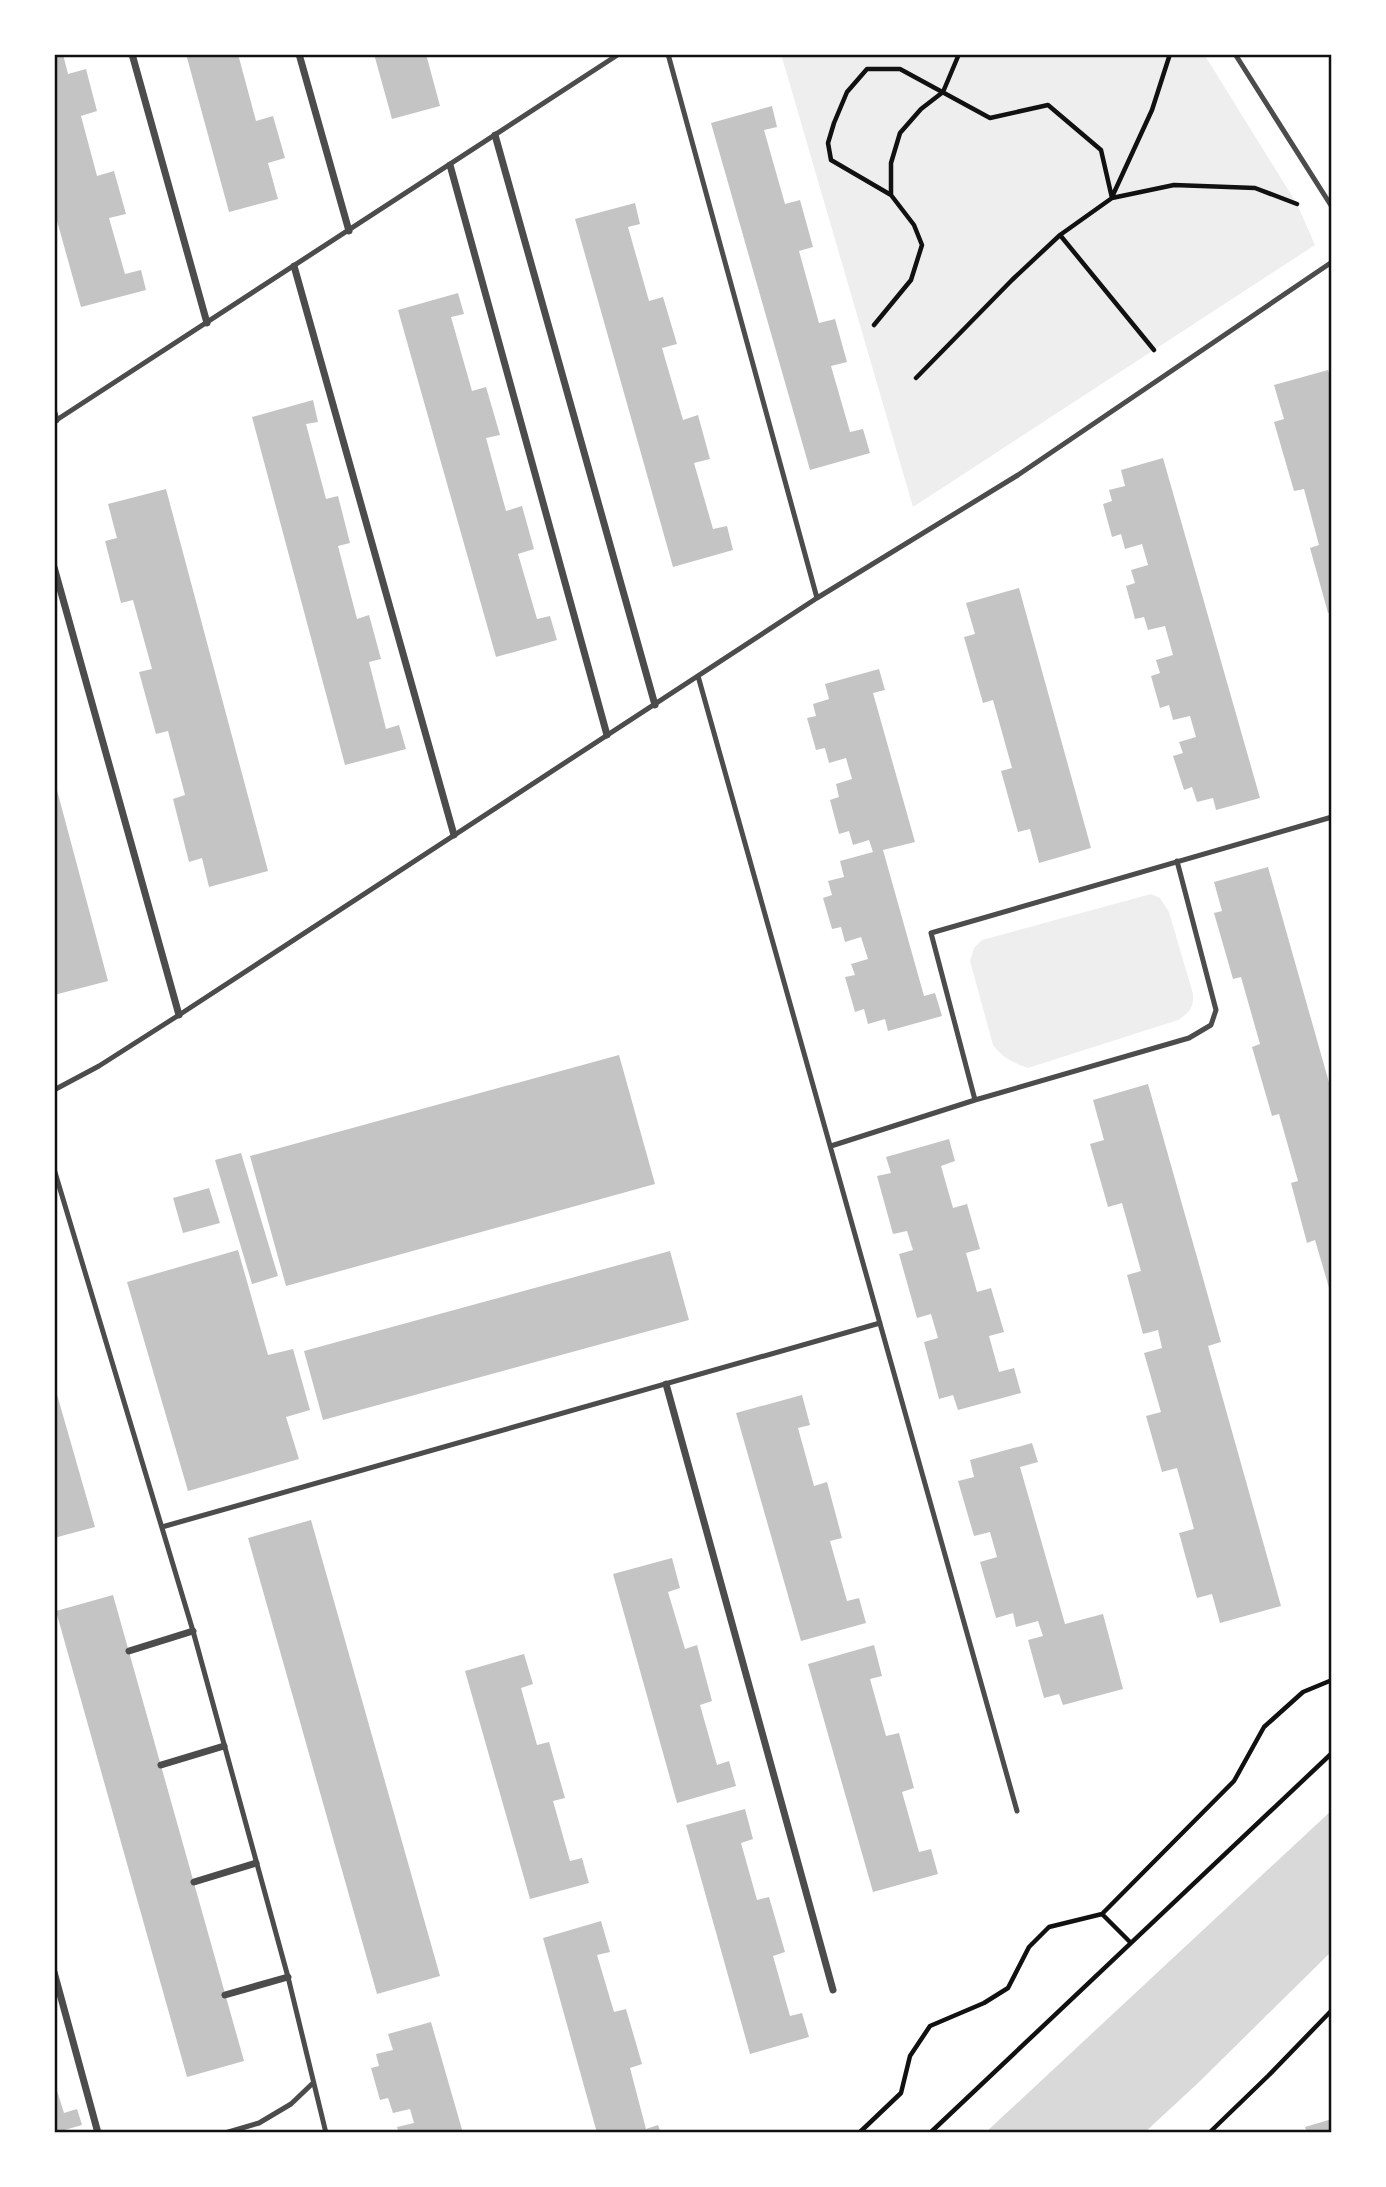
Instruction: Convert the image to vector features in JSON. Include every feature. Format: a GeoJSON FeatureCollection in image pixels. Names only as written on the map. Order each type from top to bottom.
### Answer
{"type":"FeatureCollection","features":[{"type":"Feature","properties":{"kind":"street"},"geometry":{"type":"LineString","coordinates":[[132,54],[207,323]]}},
{"type":"Feature","properties":{"kind":"street"},"geometry":{"type":"LineString","coordinates":[[299,54],[349,231]]}},
{"type":"Feature","properties":{"kind":"street"},"geometry":{"type":"LineString","coordinates":[[495,135],[655,705]]}},
{"type":"Feature","properties":{"kind":"street"},"geometry":{"type":"LineString","coordinates":[[450,165],[607,735]]}},
{"type":"Feature","properties":{"kind":"street"},"geometry":{"type":"LineString","coordinates":[[294,266],[454,835]]}},
{"type":"Feature","properties":{"kind":"street"},"geometry":{"type":"LineString","coordinates":[[54,567],[179,1015]]}},
{"type":"Feature","properties":{"kind":"street"},"geometry":{"type":"LineString","coordinates":[[666,1384],[833,1990]]}},
{"type":"Feature","properties":{"kind":"street"},"geometry":{"type":"LineString","coordinates":[[128,1651],[192,1631]]}},
{"type":"Feature","properties":{"kind":"street"},"geometry":{"type":"LineString","coordinates":[[161,1765],[224,1746]]}},
{"type":"Feature","properties":{"kind":"street"},"geometry":{"type":"LineString","coordinates":[[194,1882],[256,1863]]}},
{"type":"Feature","properties":{"kind":"street"},"geometry":{"type":"LineString","coordinates":[[54,1972],[98,2133]]}},
{"type":"Feature","properties":{"kind":"street"},"geometry":{"type":"LineString","coordinates":[[225,1995],[288,1977]]}},
{"type":"Feature","properties":{"kind":"lane"},"geometry":{"type":"LineString","coordinates":[[55,418],[207,323],[619,54]]}},
{"type":"Feature","properties":{"kind":"lane"},"geometry":{"type":"LineString","coordinates":[[668,54],[817,598]]}},
{"type":"Feature","properties":{"kind":"lane"},"geometry":{"type":"LineString","coordinates":[[1234,54],[1332,207]]}},
{"type":"Feature","properties":{"kind":"lane"},"geometry":{"type":"LineString","coordinates":[[54,1090],[99,1066],[179,1015],[817,598],[1018,475],[1332,262]]}},
{"type":"Feature","properties":{"kind":"lane"},"geometry":{"type":"LineString","coordinates":[[698,676],[1017,1811]]}},
{"type":"Feature","properties":{"kind":"lane"},"geometry":{"type":"LineString","coordinates":[[975,1100],[932,933],[1332,817]]}},
{"type":"Feature","properties":{"kind":"lane"},"geometry":{"type":"LineString","coordinates":[[831,1146],[975,1100],[1189,1038],[1210,1025],[1216,1010],[1177,861]]}},
{"type":"Feature","properties":{"kind":"lane"},"geometry":{"type":"LineString","coordinates":[[54,1169],[192,1631],[288,1977],[326,2133]]}},
{"type":"Feature","properties":{"kind":"lane"},"geometry":{"type":"LineString","coordinates":[[162,1527],[880,1323]]}},
{"type":"Feature","properties":{"kind":"lane"},"geometry":{"type":"LineString","coordinates":[[225,2133],[258,2123],[292,2104],[313,2083]]}},
{"type":"Feature","properties":{"kind":"path"},"geometry":{"type":"LineString","coordinates":[[891,195],[891,163],[900,133],[921,109],[943,92],[959,54]]}},
{"type":"Feature","properties":{"kind":"path"},"geometry":{"type":"LineString","coordinates":[[1112,198],[1152,110],[1170,54]]}},
{"type":"Feature","properties":{"kind":"path"},"geometry":{"type":"LineString","coordinates":[[874,325],[911,280],[922,245],[914,225],[891,195],[831,160],[828,144],[847,92],[867,69],[900,69],[990,118],[1048,105],[1101,150],[1112,198]]}},
{"type":"Feature","properties":{"kind":"path"},"geometry":{"type":"LineString","coordinates":[[916,378],[1060,234],[1112,198],[1174,185],[1255,187],[1297,204]]}},
{"type":"Feature","properties":{"kind":"path"},"geometry":{"type":"LineString","coordinates":[[1060,234],[1154,350]]}},
{"type":"Feature","properties":{"kind":"path"},"geometry":{"type":"LineString","coordinates":[[859,2133],[901,2093],[909,2056],[930,2026],[985,2003],[1008,1988],[1029,1947],[1049,1927],[1102,1914],[1234,1782],[1264,1727],[1303,1692],[1332,1680]]}},
{"type":"Feature","properties":{"kind":"path"},"geometry":{"type":"LineString","coordinates":[[930,2133],[1332,1753]]}},
{"type":"Feature","properties":{"kind":"path"},"geometry":{"type":"LineString","coordinates":[[1102,1914],[1130,1942]]}},
{"type":"Feature","properties":{"kind":"path"},"geometry":{"type":"LineString","coordinates":[[1209,2133],[1332,2010]]}},
{"type":"Feature","properties":{"kind":"shaded area"},"geometry":{"type":"Polygon","coordinates":[[[781,54],[1204,54],[1297,204],[1315,245],[913,507],[781,54]]]}},
{"type":"Feature","properties":{"kind":"shaded area"},"geometry":{"type":"Polygon","coordinates":[[[1151,894],[1160,898],[1169,912],[1193,994],[1192,1007],[1188,1012],[1178,1020],[1028,1068],[1000,1053],[993,1045],[970,961],[974,948],[982,940],[1151,894]]]}},
{"type":"Feature","properties":{"kind":"shaded area"},"geometry":{"type":"Polygon","coordinates":[[[1332,1810],[1332,1951],[1197,2084],[1144,2133],[985,2133],[1332,1810]]]}},
{"type":"Feature","properties":{"kind":"building"},"geometry":{"type":"Polygon","coordinates":[[[54,54],[63,54],[68,74],[86,69],[97,111],[81,116],[97,176],[114,171],[126,214],[109,218],[125,274],[141,270],[146,290],[81,307],[54,210],[54,54]]]}},
{"type":"Feature","properties":{"kind":"building"},"geometry":{"type":"Polygon","coordinates":[[[186,54],[238,54],[256,121],[273,116],[285,158],[268,163],[278,199],[229,212],[186,54]]]}},
{"type":"Feature","properties":{"kind":"building"},"geometry":{"type":"Polygon","coordinates":[[[374,54],[426,54],[440,106],[392,119],[374,54]]]}},
{"type":"Feature","properties":{"kind":"building"},"geometry":{"type":"Polygon","coordinates":[[[772,106],[777,127],[764,130],[785,204],[800,200],[813,247],[799,251],[819,323],[835,319],[847,362],[831,366],[850,432],[863,429],[870,453],[810,470],[711,123],[772,106]]]}},
{"type":"Feature","properties":{"kind":"building"},"geometry":{"type":"Polygon","coordinates":[[[635,203],[640,224],[628,227],[649,301],[663,297],[677,344],[662,348],[683,420],[698,415],[710,459],[694,463],[713,529],[727,526],[733,550],[673,567],[575,219],[635,203]]]}},
{"type":"Feature","properties":{"kind":"building"},"geometry":{"type":"Polygon","coordinates":[[[458,293],[464,314],[451,317],[472,391],[486,387],[500,435],[486,438],[506,511],[522,506],[534,549],[518,554],[537,619],[550,616],[557,640],[496,657],[398,310],[458,293]]]}},
{"type":"Feature","properties":{"kind":"building"},"geometry":{"type":"Polygon","coordinates":[[[1328,370],[1332,382],[1332,612],[1328,613],[1310,548],[1319,545],[1304,489],[1294,491],[1274,422],[1284,419],[1274,385],[1328,370]]]}},
{"type":"Feature","properties":{"kind":"building"},"geometry":{"type":"Polygon","coordinates":[[[313,400],[318,422],[306,424],[326,499],[338,496],[350,543],[338,546],[357,619],[369,615],[381,659],[369,662],[386,729],[399,725],[406,749],[345,765],[252,417],[313,400]]]}},
{"type":"Feature","properties":{"kind":"building"},"geometry":{"type":"Polygon","coordinates":[[[1163,458],[1260,798],[1216,810],[1213,798],[1197,802],[1192,787],[1184,790],[1173,756],[1183,753],[1179,742],[1196,737],[1190,716],[1173,720],[1169,705],[1160,708],[1151,676],[1160,673],[1156,660],[1173,655],[1165,626],[1148,630],[1144,617],[1135,619],[1126,586],[1135,583],[1131,570],[1148,565],[1142,544],[1125,549],[1121,534],[1112,537],[1103,504],[1112,501],[1109,490],[1125,486],[1121,470],[1163,458]]]}},
{"type":"Feature","properties":{"kind":"building"},"geometry":{"type":"Polygon","coordinates":[[[166,489],[268,871],[209,887],[202,858],[189,862],[173,799],[185,795],[168,731],[156,734],[139,672],[152,669],[133,600],[121,603],[105,541],[117,538],[108,504],[166,489]]]}},
{"type":"Feature","properties":{"kind":"building"},"geometry":{"type":"Polygon","coordinates":[[[1019,588],[1091,848],[1039,863],[1030,829],[1018,832],[1001,771],[1012,768],[993,700],[983,703],[964,637],[975,634],[966,603],[1019,588]]]}},
{"type":"Feature","properties":{"kind":"building"},"geometry":{"type":"Polygon","coordinates":[[[879,669],[885,690],[873,693],[915,842],[883,850],[924,996],[935,993],[942,1016],[888,1031],[885,1019],[868,1024],[864,1009],[855,1012],[845,977],[855,975],[851,964],[868,959],[861,937],[845,942],[841,927],[832,929],[823,898],[832,895],[828,881],[844,877],[840,861],[873,852],[869,840],[853,845],[849,831],[839,834],[830,800],[839,797],[836,784],[852,779],[846,758],[829,763],[825,748],[816,750],[807,718],[816,716],[813,704],[829,699],[825,684],[879,669]]]}},
{"type":"Feature","properties":{"kind":"building"},"geometry":{"type":"Polygon","coordinates":[[[54,779],[108,981],[54,995],[54,779]]]}},
{"type":"Feature","properties":{"kind":"building"},"geometry":{"type":"Polygon","coordinates":[[[1268,867],[1332,1093],[1332,1298],[1315,1240],[1307,1243],[1291,1183],[1298,1181],[1279,1114],[1272,1116],[1252,1047],[1260,1044],[1241,977],[1233,979],[1214,913],[1222,911],[1214,882],[1268,867]]]}},
{"type":"Feature","properties":{"kind":"building"},"geometry":{"type":"Polygon","coordinates":[[[619,1055],[655,1184],[286,1286],[250,1156],[619,1055]]]}},
{"type":"Feature","properties":{"kind":"building"},"geometry":{"type":"Polygon","coordinates":[[[1148,1084],[1221,1342],[1208,1346],[1281,1606],[1220,1623],[1212,1594],[1197,1598],[1179,1533],[1194,1529],[1177,1468],[1162,1472],[1146,1416],[1161,1412],[1144,1353],[1162,1348],[1158,1330],[1143,1334],[1127,1275],[1141,1271],[1122,1203],[1108,1207],[1090,1144],[1104,1140],[1093,1100],[1148,1084]]]}},
{"type":"Feature","properties":{"kind":"building"},"geometry":{"type":"Polygon","coordinates":[[[949,1139],[955,1161],[941,1166],[953,1208],[967,1204],[980,1249],[966,1253],[977,1292],[991,1288],[1004,1332],[989,1336],[999,1372],[1014,1368],[1021,1393],[958,1410],[953,1395],[939,1399],[924,1342],[938,1338],[931,1314],[917,1318],[899,1254],[913,1250],[907,1231],[893,1234],[877,1176],[891,1173],[886,1157],[949,1139]]]}},
{"type":"Feature","properties":{"kind":"building"},"geometry":{"type":"Polygon","coordinates":[[[241,1153],[278,1276],[252,1284],[215,1160],[241,1153]]]}},
{"type":"Feature","properties":{"kind":"building"},"geometry":{"type":"Polygon","coordinates":[[[209,1188],[220,1223],[183,1233],[173,1198],[209,1188]]]}},
{"type":"Feature","properties":{"kind":"building"},"geometry":{"type":"Polygon","coordinates":[[[238,1250],[268,1355],[293,1349],[310,1410],[286,1417],[299,1459],[188,1491],[127,1282],[238,1250]]]}},
{"type":"Feature","properties":{"kind":"building"},"geometry":{"type":"Polygon","coordinates":[[[670,1251],[689,1320],[323,1420],[304,1351],[670,1251]]]}},
{"type":"Feature","properties":{"kind":"building"},"geometry":{"type":"Polygon","coordinates":[[[54,1384],[95,1527],[54,1538],[54,1384]]]}},
{"type":"Feature","properties":{"kind":"building"},"geometry":{"type":"Polygon","coordinates":[[[802,1395],[810,1425],[798,1428],[814,1486],[827,1482],[842,1538],[830,1541],[847,1601],[859,1598],[866,1623],[801,1641],[736,1413],[802,1395]]]}},
{"type":"Feature","properties":{"kind":"building"},"geometry":{"type":"Polygon","coordinates":[[[1032,1443],[1038,1462],[1020,1467],[1065,1624],[1103,1614],[1123,1689],[1063,1705],[1059,1694],[1044,1698],[1028,1640],[1043,1636],[1038,1621],[1016,1627],[1013,1613],[996,1618],[980,1562],[997,1557],[990,1532],[974,1536],[958,1481],[974,1477],[970,1460],[1032,1443]]]}},
{"type":"Feature","properties":{"kind":"building"},"geometry":{"type":"Polygon","coordinates":[[[311,1520],[440,1976],[377,1994],[248,1538],[311,1520]]]}},
{"type":"Feature","properties":{"kind":"building"},"geometry":{"type":"Polygon","coordinates":[[[672,1558],[680,1588],[668,1592],[685,1649],[697,1645],[712,1701],[700,1705],[717,1765],[729,1761],[736,1786],[677,1803],[613,1574],[672,1558]]]}},
{"type":"Feature","properties":{"kind":"building"},"geometry":{"type":"Polygon","coordinates":[[[113,1595],[244,2061],[187,2077],[56,1611],[113,1595]]]}},
{"type":"Feature","properties":{"kind":"building"},"geometry":{"type":"Polygon","coordinates":[[[874,1645],[882,1676],[870,1679],[886,1736],[899,1733],[914,1788],[902,1792],[919,1852],[931,1849],[938,1874],[873,1892],[808,1664],[874,1645]]]}},
{"type":"Feature","properties":{"kind":"building"},"geometry":{"type":"Polygon","coordinates":[[[524,1654],[533,1684],[521,1688],[537,1745],[549,1742],[565,1798],[553,1801],[570,1861],[582,1858],[589,1883],[530,1899],[465,1671],[524,1654]]]}},
{"type":"Feature","properties":{"kind":"building"},"geometry":{"type":"Polygon","coordinates":[[[745,1809],[753,1839],[741,1843],[757,1900],[769,1897],[785,1952],[773,1956],[790,2016],[802,2013],[809,2037],[750,2054],[686,1825],[745,1809]]]}},
{"type":"Feature","properties":{"kind":"building"},"geometry":{"type":"Polygon","coordinates":[[[601,1921],[610,1952],[597,1955],[614,2012],[626,2009],[642,2064],[630,2068],[646,2129],[658,2125],[661,2133],[597,2133],[543,1938],[601,1921]]]}},
{"type":"Feature","properties":{"kind":"building"},"geometry":{"type":"Polygon","coordinates":[[[431,2022],[463,2133],[399,2133],[397,2127],[414,2123],[410,2109],[393,2113],[388,2098],[380,2100],[371,2068],[379,2066],[376,2054],[393,2050],[388,2034],[431,2022]]]}},
{"type":"Feature","properties":{"kind":"building"},"geometry":{"type":"Polygon","coordinates":[[[54,2081],[64,2113],[77,2109],[82,2125],[54,2133],[54,2081]]]}},
{"type":"Feature","properties":{"kind":"building"},"geometry":{"type":"Polygon","coordinates":[[[1332,2119],[1332,2133],[1307,2133],[1305,2127],[1332,2119]]]}}]}
